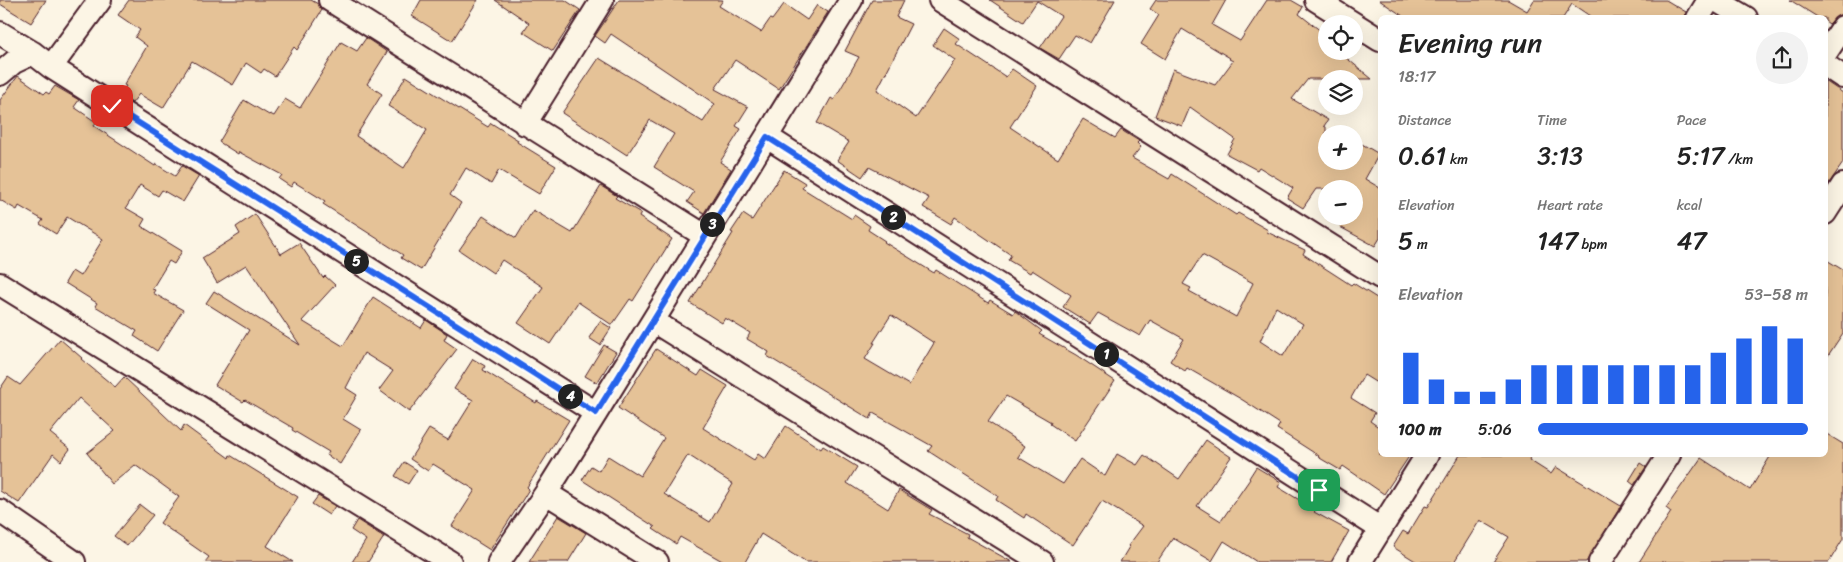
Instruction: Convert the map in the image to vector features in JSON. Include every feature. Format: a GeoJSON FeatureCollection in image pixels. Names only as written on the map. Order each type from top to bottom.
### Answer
{"type":"FeatureCollection","features":[{"type":"Feature","properties":{"kind":"street"},"geometry":{"type":"LineString","coordinates":[[51,68],[100,0]]}},
{"type":"Feature","properties":{"kind":"street"},"geometry":{"type":"LineString","coordinates":[[525,124],[602,0]]}},
{"type":"Feature","properties":{"kind":"street"},"geometry":{"type":"LineString","coordinates":[[499,562],[546,493],[851,0]]}},
{"type":"Feature","properties":{"kind":"street"},"geometry":{"type":"LineString","coordinates":[[940,0],[1378,276]]}},
{"type":"Feature","properties":{"kind":"street"},"geometry":{"type":"LineString","coordinates":[[1316,0],[1378,39]]}},
{"type":"Feature","properties":{"kind":"street"},"geometry":{"type":"LineString","coordinates":[[1700,15],[1709,0]]}},
{"type":"Feature","properties":{"kind":"street"},"geometry":{"type":"LineString","coordinates":[[1716,0],[1741,15]]}},
{"type":"Feature","properties":{"kind":"street"},"geometry":{"type":"LineString","coordinates":[[344,4],[525,124],[705,236]]}},
{"type":"Feature","properties":{"kind":"street"},"geometry":{"type":"LineString","coordinates":[[1828,50],[1843,27]]}},
{"type":"Feature","properties":{"kind":"street"},"geometry":{"type":"LineString","coordinates":[[0,33],[33,53],[51,68],[596,413]]}},
{"type":"Feature","properties":{"kind":"street"},"geometry":{"type":"LineString","coordinates":[[0,74],[14,62],[33,53]]}},
{"type":"Feature","properties":{"kind":"street"},"geometry":{"type":"LineString","coordinates":[[1828,67],[1843,77]]}},
{"type":"Feature","properties":{"kind":"street"},"geometry":{"type":"LineString","coordinates":[[767,137],[1381,529]]}},
{"type":"Feature","properties":{"kind":"street"},"geometry":{"type":"LineString","coordinates":[[1828,208],[1843,185]]}},
{"type":"Feature","properties":{"kind":"street"},"geometry":{"type":"LineString","coordinates":[[0,284],[450,562]]}},
{"type":"Feature","properties":{"kind":"street"},"geometry":{"type":"LineString","coordinates":[[653,321],[1042,562]]}},
{"type":"Feature","properties":{"kind":"street"},"geometry":{"type":"LineString","coordinates":[[1360,562],[1426,457]]}},
{"type":"Feature","properties":{"kind":"street"},"geometry":{"type":"LineString","coordinates":[[1600,562],[1668,457]]}},
{"type":"Feature","properties":{"kind":"street"},"geometry":{"type":"LineString","coordinates":[[546,493],[657,562]]}},
{"type":"Feature","properties":{"kind":"street"},"geometry":{"type":"LineString","coordinates":[[0,511],[74,562]]}},
{"type":"Feature","properties":{"kind":"building"},"geometry":{"type":"Polygon","coordinates":[[[0,0],[46,0],[31,23],[0,4],[0,0]]]}},
{"type":"Feature","properties":{"kind":"building"},"geometry":{"type":"Polygon","coordinates":[[[129,0],[311,0],[318,4],[322,10],[297,50],[294,47],[275,76],[264,69],[261,73],[246,63],[233,85],[192,61],[163,108],[139,94],[132,103],[120,95],[147,46],[135,37],[140,30],[118,15],[129,0]]]}},
{"type":"Feature","properties":{"kind":"building"},"geometry":{"type":"Polygon","coordinates":[[[421,0],[478,0],[452,41],[412,16],[421,0]]]}},
{"type":"Feature","properties":{"kind":"building"},"geometry":{"type":"Polygon","coordinates":[[[495,0],[565,0],[580,10],[553,51],[523,32],[529,23],[495,0]]]}},
{"type":"Feature","properties":{"kind":"building"},"geometry":{"type":"Polygon","coordinates":[[[619,0],[723,0],[719,6],[761,32],[784,4],[807,20],[817,5],[828,12],[779,89],[735,60],[715,89],[748,107],[736,126],[741,129],[720,162],[731,169],[704,213],[687,202],[694,192],[654,167],[674,134],[650,120],[627,155],[562,113],[599,58],[703,122],[715,104],[611,34],[605,43],[595,36],[619,0]]]}},
{"type":"Feature","properties":{"kind":"building"},"geometry":{"type":"Polygon","coordinates":[[[872,0],[904,0],[896,17],[911,24],[877,90],[916,118],[955,60],[933,45],[944,28],[960,39],[956,44],[1006,77],[1012,69],[1037,86],[1010,127],[1058,159],[1083,119],[1115,138],[1121,130],[1139,141],[1137,143],[1141,147],[1132,158],[1169,179],[1172,174],[1236,215],[1238,213],[1268,230],[1267,232],[1305,250],[1303,254],[1351,285],[1353,283],[1378,299],[1378,384],[1364,375],[1351,398],[1375,413],[1370,421],[1378,427],[1378,457],[1409,457],[1384,494],[1343,466],[1340,470],[1318,457],[1277,429],[1280,424],[1241,399],[1187,368],[1185,371],[1170,361],[1184,339],[1150,320],[1140,336],[1098,313],[1090,324],[1063,307],[1071,295],[1032,270],[1030,273],[1008,260],[1011,255],[955,217],[951,224],[923,207],[929,198],[869,167],[862,177],[837,160],[849,142],[817,123],[831,98],[834,100],[859,57],[845,51],[872,0]],[[1202,255],[1183,284],[1191,288],[1189,291],[1236,317],[1253,283],[1202,255]],[[1276,307],[1260,341],[1283,356],[1303,324],[1276,307]]]}},
{"type":"Feature","properties":{"kind":"building"},"geometry":{"type":"Polygon","coordinates":[[[990,0],[1115,0],[1090,43],[1075,35],[1059,59],[1040,48],[1061,16],[1037,1],[1023,22],[990,0]]]}},
{"type":"Feature","properties":{"kind":"building"},"geometry":{"type":"Polygon","coordinates":[[[1156,0],[1226,0],[1212,25],[1240,41],[1267,0],[1291,0],[1303,7],[1299,14],[1318,29],[1318,60],[1349,60],[1361,70],[1318,70],[1318,79],[1308,79],[1292,99],[1328,120],[1325,125],[1318,125],[1318,170],[1363,170],[1363,145],[1378,153],[1365,179],[1378,187],[1378,241],[1375,246],[1340,227],[1341,225],[1363,225],[1363,180],[1318,180],[1318,189],[1316,189],[1303,208],[1287,198],[1293,188],[1259,167],[1257,170],[1227,154],[1235,139],[1190,107],[1182,126],[1155,116],[1173,69],[1215,85],[1233,61],[1182,29],[1165,59],[1141,44],[1159,15],[1150,9],[1156,0]]]}},
{"type":"Feature","properties":{"kind":"building"},"geometry":{"type":"Polygon","coordinates":[[[1379,0],[1508,0],[1527,11],[1534,0],[1666,0],[1686,12],[1686,15],[1588,15],[1572,4],[1565,15],[1402,15],[1379,0]]]}},
{"type":"Feature","properties":{"kind":"building"},"geometry":{"type":"Polygon","coordinates":[[[1790,0],[1843,0],[1843,14],[1837,16],[1829,24],[1828,15],[1814,15],[1790,0]]]}},
{"type":"Feature","properties":{"kind":"building"},"geometry":{"type":"Polygon","coordinates":[[[366,38],[387,52],[367,84],[382,94],[356,136],[404,168],[427,130],[388,106],[406,76],[488,127],[491,123],[518,140],[517,142],[556,166],[539,194],[499,170],[491,184],[466,168],[450,195],[461,203],[421,270],[401,258],[403,255],[323,204],[325,201],[294,182],[291,187],[279,179],[282,175],[239,152],[238,154],[219,142],[244,100],[274,116],[285,99],[300,108],[341,42],[357,51],[366,38]]]}},
{"type":"Feature","properties":{"kind":"building"},"geometry":{"type":"Polygon","coordinates":[[[1363,72],[1372,79],[1363,79],[1363,72]]]}},
{"type":"Feature","properties":{"kind":"building"},"geometry":{"type":"Polygon","coordinates":[[[18,76],[44,94],[46,92],[49,94],[55,86],[79,100],[74,107],[96,122],[94,126],[155,166],[156,164],[175,176],[182,166],[199,176],[183,202],[162,190],[158,196],[140,185],[126,208],[145,219],[141,226],[182,251],[174,264],[169,261],[152,289],[155,290],[153,293],[183,310],[157,351],[134,336],[137,331],[95,306],[97,303],[65,283],[72,271],[80,276],[103,239],[67,217],[56,234],[40,224],[43,220],[19,206],[17,210],[0,200],[0,100],[18,76]]]}},
{"type":"Feature","properties":{"kind":"building"},"geometry":{"type":"Polygon","coordinates":[[[1828,83],[1843,93],[1843,163],[1828,185],[1828,83]]]}},
{"type":"Feature","properties":{"kind":"building"},"geometry":{"type":"Polygon","coordinates":[[[784,170],[805,183],[802,188],[852,219],[854,215],[870,226],[868,230],[884,242],[934,273],[936,270],[988,303],[990,300],[1013,314],[1015,311],[1042,331],[1039,334],[1076,355],[1115,381],[1075,441],[1050,424],[1051,422],[1006,396],[988,422],[1025,446],[1018,457],[1063,484],[1080,459],[1105,476],[1117,454],[1137,465],[1144,455],[1179,479],[1206,440],[1231,457],[1197,506],[1221,521],[1256,467],[1281,482],[1278,487],[1316,510],[1314,512],[1349,531],[1331,562],[1257,562],[1224,541],[1212,561],[1173,538],[1157,562],[1120,562],[1128,546],[1143,526],[1102,501],[1073,545],[1026,514],[1024,518],[996,500],[998,496],[928,451],[932,446],[873,413],[870,419],[767,356],[769,352],[747,339],[750,333],[725,318],[722,323],[690,303],[743,214],[752,220],[784,170]],[[891,315],[865,359],[909,385],[934,343],[891,315]]]}},
{"type":"Feature","properties":{"kind":"building"},"geometry":{"type":"Polygon","coordinates":[[[601,186],[617,196],[615,198],[641,213],[639,217],[672,239],[633,301],[630,299],[612,325],[578,302],[550,344],[518,323],[543,287],[502,260],[493,273],[459,250],[483,216],[516,238],[533,210],[572,233],[601,186]]]}},
{"type":"Feature","properties":{"kind":"building"},"geometry":{"type":"Polygon","coordinates":[[[255,214],[281,254],[299,243],[323,278],[325,276],[335,285],[302,321],[343,346],[373,297],[421,328],[426,320],[447,334],[444,340],[457,349],[409,412],[379,390],[393,371],[364,353],[346,388],[357,395],[343,419],[361,430],[340,464],[327,455],[329,452],[292,430],[293,428],[215,385],[249,330],[206,303],[214,291],[300,345],[246,265],[217,283],[202,258],[240,234],[236,227],[255,214]]]}},
{"type":"Feature","properties":{"kind":"building"},"geometry":{"type":"Polygon","coordinates":[[[1828,261],[1843,270],[1843,333],[1828,356],[1828,261]]]}},
{"type":"Feature","properties":{"kind":"building"},"geometry":{"type":"Polygon","coordinates":[[[600,321],[611,328],[600,345],[589,338],[600,321]]]}},
{"type":"Feature","properties":{"kind":"building"},"geometry":{"type":"Polygon","coordinates":[[[60,339],[115,387],[124,377],[181,431],[184,425],[229,458],[230,455],[298,497],[267,546],[293,562],[205,562],[209,557],[160,523],[179,497],[135,465],[112,484],[87,453],[115,431],[79,398],[50,433],[70,449],[61,461],[53,454],[19,503],[0,491],[0,389],[8,377],[20,385],[60,339]]]}},
{"type":"Feature","properties":{"kind":"building"},"geometry":{"type":"Polygon","coordinates":[[[604,345],[616,352],[597,383],[585,376],[604,345]]]}},
{"type":"Feature","properties":{"kind":"building"},"geometry":{"type":"Polygon","coordinates":[[[656,349],[698,376],[702,370],[728,386],[703,428],[754,460],[758,454],[765,459],[786,426],[821,449],[823,446],[857,467],[847,483],[888,509],[899,490],[932,510],[929,514],[968,534],[967,537],[1012,562],[805,562],[761,534],[745,562],[724,562],[680,537],[676,544],[653,529],[655,527],[582,480],[591,466],[599,471],[608,456],[640,476],[664,438],[618,408],[656,349]],[[688,455],[664,494],[710,522],[733,484],[688,455]]]}},
{"type":"Feature","properties":{"kind":"building"},"geometry":{"type":"Polygon","coordinates":[[[473,359],[485,366],[483,370],[536,403],[537,401],[569,420],[527,487],[529,489],[523,499],[490,550],[452,526],[475,490],[433,464],[428,471],[410,459],[429,429],[448,440],[473,400],[454,389],[473,359]]]}},
{"type":"Feature","properties":{"kind":"building"},"geometry":{"type":"Polygon","coordinates":[[[1828,435],[1843,444],[1843,539],[1829,562],[1639,562],[1671,512],[1666,508],[1701,458],[1750,490],[1770,457],[1828,457],[1828,435]]]}},
{"type":"Feature","properties":{"kind":"building"},"geometry":{"type":"Polygon","coordinates":[[[1459,457],[1531,457],[1529,460],[1551,474],[1556,467],[1621,506],[1586,562],[1493,562],[1509,537],[1480,520],[1454,562],[1417,562],[1393,547],[1403,531],[1408,534],[1425,506],[1428,507],[1459,457]]]}},
{"type":"Feature","properties":{"kind":"building"},"geometry":{"type":"Polygon","coordinates":[[[404,462],[417,470],[408,484],[395,476],[404,462]]]}},
{"type":"Feature","properties":{"kind":"building"},"geometry":{"type":"Polygon","coordinates":[[[1640,463],[1646,467],[1634,485],[1629,481],[1640,463]]]}},
{"type":"Feature","properties":{"kind":"building"},"geometry":{"type":"Polygon","coordinates":[[[318,496],[335,506],[329,515],[312,504],[318,496]]]}},
{"type":"Feature","properties":{"kind":"building"},"geometry":{"type":"Polygon","coordinates":[[[140,505],[153,515],[127,546],[114,536],[140,505]]]}},
{"type":"Feature","properties":{"kind":"building"},"geometry":{"type":"Polygon","coordinates":[[[558,516],[586,533],[568,562],[529,562],[558,516]]]}},
{"type":"Feature","properties":{"kind":"building"},"geometry":{"type":"Polygon","coordinates":[[[357,520],[384,537],[368,562],[352,562],[366,540],[351,530],[357,520]]]}},
{"type":"Feature","properties":{"kind":"route"},"geometry":{"type":"LineString","coordinates":[[112,106],[596,413],[767,137],[1319,490]]}}]}
